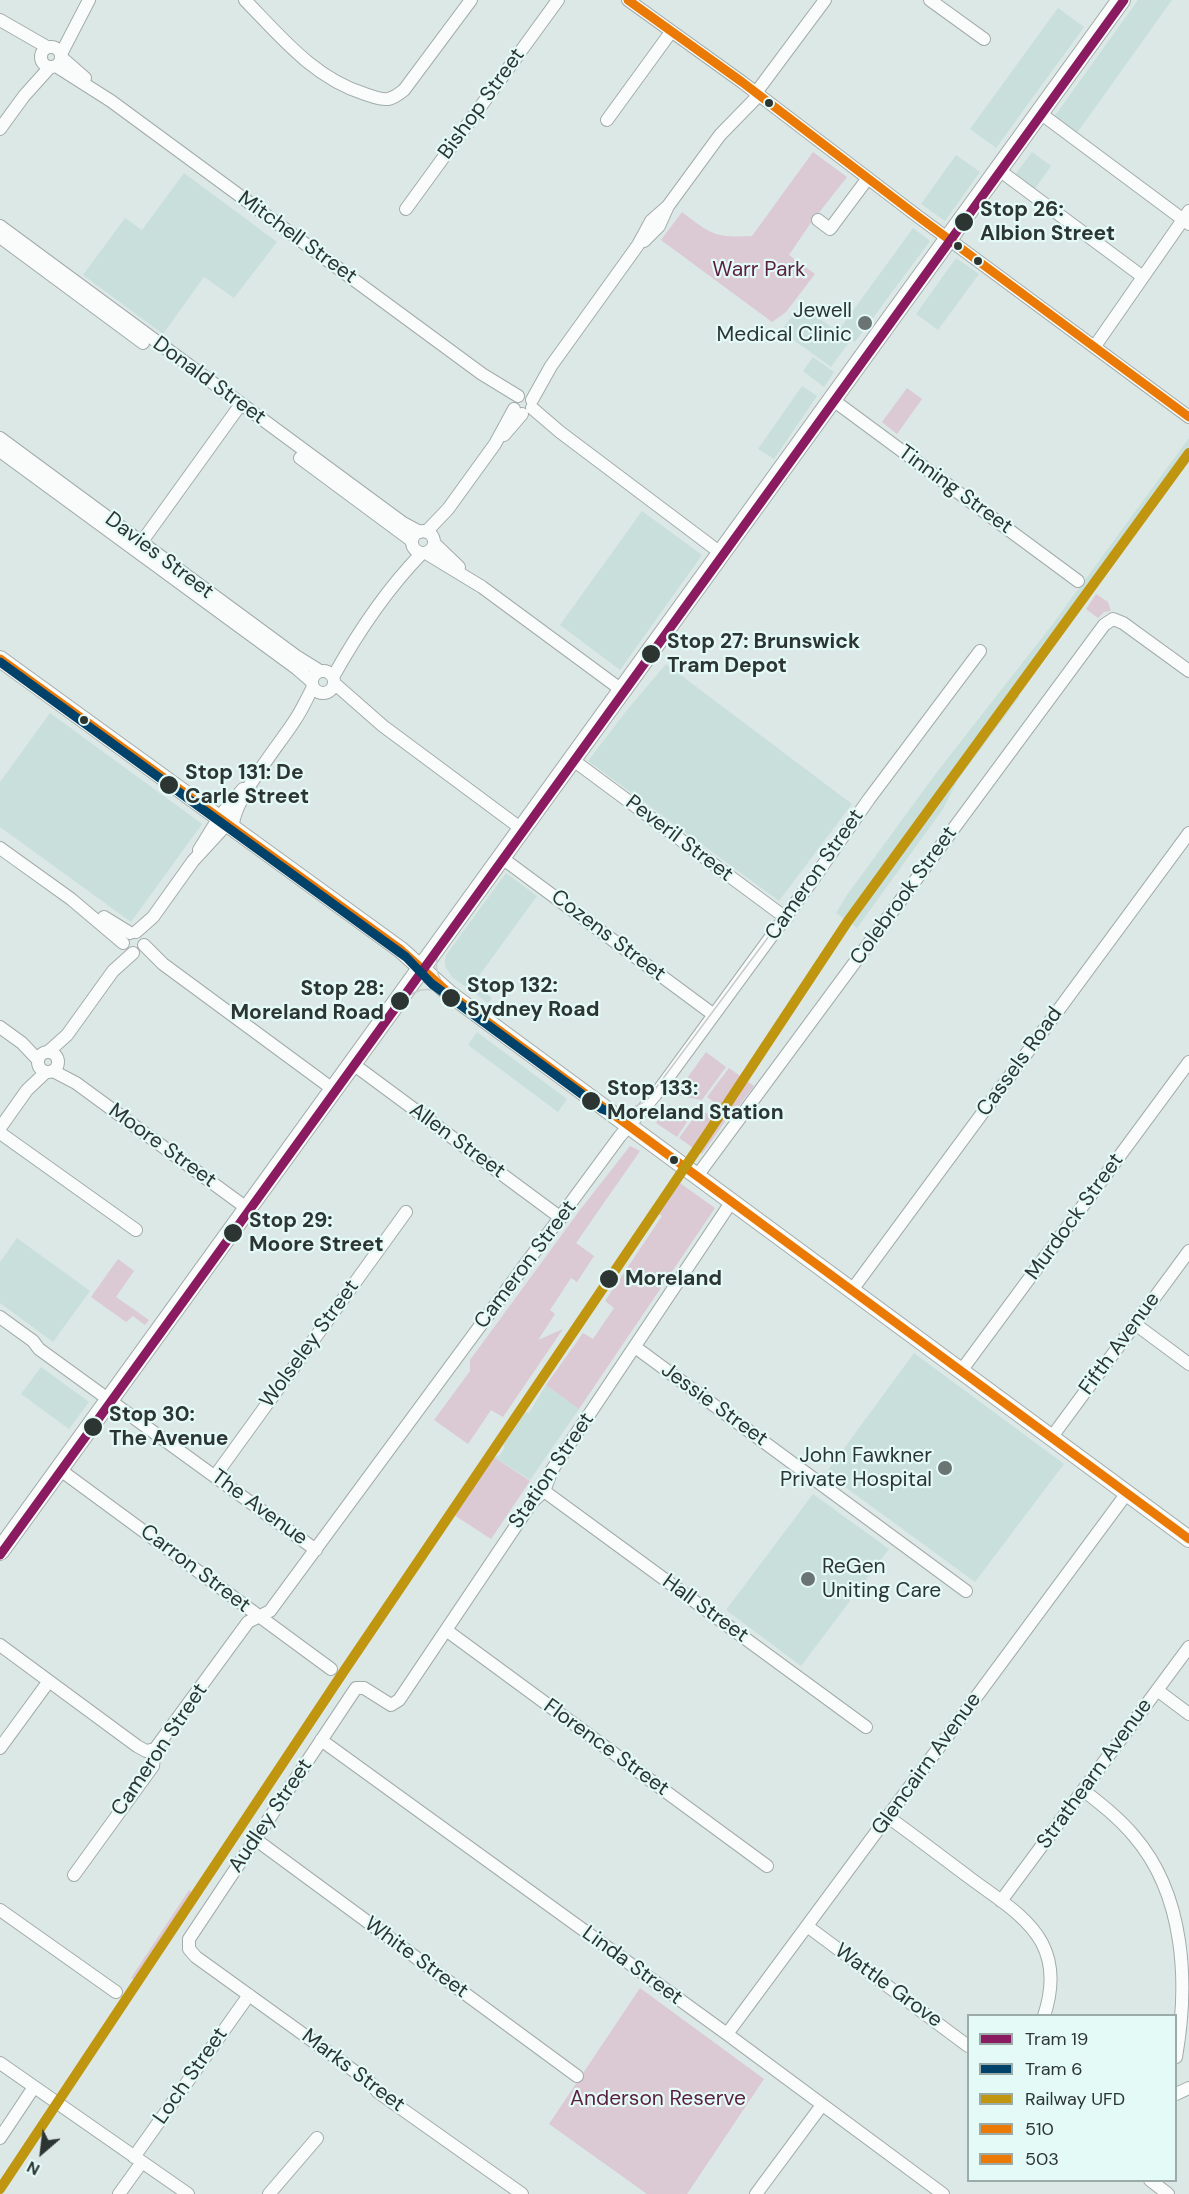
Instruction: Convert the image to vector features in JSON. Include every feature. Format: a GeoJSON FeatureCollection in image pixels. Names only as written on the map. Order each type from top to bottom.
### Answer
{"type":"FeatureCollection","features":[{"type":"Feature","properties":{"kind":"highway"},"geometry":{"type":"LineString","coordinates":[[0,1551],[6,1532],[60,1469],[1121,0]]}},
{"type":"Feature","properties":{"kind":"main road"},"geometry":{"type":"LineString","coordinates":[[0,659],[401,950],[450,994],[1189,1539]]}},
{"type":"Feature","properties":{"kind":"street"},"geometry":{"type":"LineString","coordinates":[[0,129],[89,0]]}},
{"type":"Feature","properties":{"kind":"street"},"geometry":{"type":"LineString","coordinates":[[245,0],[294,50],[320,72],[352,90],[383,99],[397,95],[404,90],[471,0]]}},
{"type":"Feature","properties":{"kind":"street","name":"Bishop Street"},"geometry":{"type":"LineString","coordinates":[[406,209],[558,0]]}},
{"type":"Feature","properties":{"kind":"street"},"geometry":{"type":"LineString","coordinates":[[628,0],[1189,417]]}},
{"type":"Feature","properties":{"kind":"street"},"geometry":{"type":"LineString","coordinates":[[930,0],[984,39]]}},
{"type":"Feature","properties":{"kind":"street"},"geometry":{"type":"LineString","coordinates":[[226,823],[233,821],[241,802],[297,718],[638,245],[651,220],[668,206],[720,135],[735,108],[755,94],[822,1]]}},
{"type":"Feature","properties":{"kind":"street","name":"Mitchell Street"},"geometry":{"type":"LineString","coordinates":[[0,20],[482,374],[722,554]]}},
{"type":"Feature","properties":{"kind":"street"},"geometry":{"type":"LineString","coordinates":[[607,120],[671,32]]}},
{"type":"Feature","properties":{"kind":"street"},"geometry":{"type":"LineString","coordinates":[[1040,113],[1187,218],[1095,346]]}},
{"type":"Feature","properties":{"kind":"street"},"geometry":{"type":"LineString","coordinates":[[999,170],[1143,277]]}},
{"type":"Feature","properties":{"kind":"street"},"geometry":{"type":"LineString","coordinates":[[818,220],[830,229],[868,178]]}},
{"type":"Feature","properties":{"kind":"street","name":"Donald Street"},"geometry":{"type":"LineString","coordinates":[[0,226],[99,305]]}},
{"type":"Feature","properties":{"kind":"street","name":"Donald Street"},"geometry":{"type":"LineString","coordinates":[[0,237],[99,305],[239,408],[403,523],[423,542],[622,691]]}},
{"type":"Feature","properties":{"kind":"street","name":"Tinning Street"},"geometry":{"type":"LineString","coordinates":[[832,400],[1078,581]]}},
{"type":"Feature","properties":{"kind":"street"},"geometry":{"type":"LineString","coordinates":[[139,546],[239,408]]}},
{"type":"Feature","properties":{"kind":"street","name":"Davies Street"},"geometry":{"type":"LineString","coordinates":[[0,438],[139,546]]}},
{"type":"Feature","properties":{"kind":"street","name":"Davies Street"},"geometry":{"type":"LineString","coordinates":[[0,451],[296,656],[323,682],[523,830]]}},
{"type":"Feature","properties":{"kind":"street","name":"Colebrook Street"},"geometry":{"type":"LineString","coordinates":[[697,1176],[1107,623],[1113,619],[1123,622],[1189,671]]}},
{"type":"Feature","properties":{"kind":"street","name":"Cameron Street"},"geometry":{"type":"LineString","coordinates":[[74,1875],[153,1766],[155,1749],[248,1622],[270,1611],[316,1550],[628,1125],[653,1098],[786,918],[831,852],[980,651]]}},
{"type":"Feature","properties":{"kind":"street","name":"Peveril Street"},"geometry":{"type":"LineString","coordinates":[[573,760],[786,918]]}},
{"type":"Feature","properties":{"kind":"street"},"geometry":{"type":"LineString","coordinates":[[0,1128],[193,861],[226,823],[235,796],[261,770]]}},
{"type":"Feature","properties":{"kind":"street","name":"Cassels Road"},"geometry":{"type":"LineString","coordinates":[[852,1290],[1189,833]]}},
{"type":"Feature","properties":{"kind":"street"},"geometry":{"type":"LineString","coordinates":[[0,848],[71,899],[93,909],[134,943],[334,1089]]}},
{"type":"Feature","properties":{"kind":"street","name":"Cozens Street"},"geometry":{"type":"LineString","coordinates":[[502,858],[714,1015]]}},
{"type":"Feature","properties":{"kind":"street","name":"Moore Street"},"geometry":{"type":"LineString","coordinates":[[0,1027],[248,1209]]}},
{"type":"Feature","properties":{"kind":"street","name":"Murdock Street"},"geometry":{"type":"LineString","coordinates":[[962,1371],[1189,1062]]}},
{"type":"Feature","properties":{"kind":"street","name":"Allen Street"},"geometry":{"type":"LineString","coordinates":[[353,1064],[561,1218]]}},
{"type":"Feature","properties":{"kind":"street"},"geometry":{"type":"LineString","coordinates":[[0,1133],[136,1230]]}},
{"type":"Feature","properties":{"kind":"street","name":"Station Street"},"geometry":{"type":"LineString","coordinates":[[357,1687],[364,1688],[384,1702],[396,1703],[532,1502],[544,1491],[552,1470],[732,1202]]}},
{"type":"Feature","properties":{"kind":"street","name":"Wolseley Street"},"geometry":{"type":"LineString","coordinates":[[215,1476],[406,1212]]}},
{"type":"Feature","properties":{"kind":"street","name":"Fifth Avenue"},"geometry":{"type":"LineString","coordinates":[[1051,1437],[1189,1251]]}},
{"type":"Feature","properties":{"kind":"street","name":"The Avenue"},"geometry":{"type":"LineString","coordinates":[[0,1317],[33,1341],[39,1349],[316,1550]]}},
{"type":"Feature","properties":{"kind":"street"},"geometry":{"type":"LineString","coordinates":[[1135,1324],[1189,1364]]}},
{"type":"Feature","properties":{"kind":"street","name":"Jessie Street"},"geometry":{"type":"LineString","coordinates":[[635,1347],[966,1591]]}},
{"type":"Feature","properties":{"kind":"street","name":"Carron Street"},"geometry":{"type":"LineString","coordinates":[[60,1469],[331,1669]]}},
{"type":"Feature","properties":{"kind":"street","name":"Hall Street"},"geometry":{"type":"LineString","coordinates":[[544,1491],[866,1727]]}},
{"type":"Feature","properties":{"kind":"street","name":"Glencairn Avenue"},"geometry":{"type":"LineString","coordinates":[[727,2034],[1127,1493]]}},
{"type":"Feature","properties":{"kind":"street","name":"Florence Street"},"geometry":{"type":"LineString","coordinates":[[446,1630],[767,1866]]}},
{"type":"Feature","properties":{"kind":"street"},"geometry":{"type":"LineString","coordinates":[[0,1645],[137,1746],[146,1751],[155,1749]]}},
{"type":"Feature","properties":{"kind":"street","name":"Strathearn Avenue"},"geometry":{"type":"LineString","coordinates":[[1001,1901],[1189,1647]]}},
{"type":"Feature","properties":{"kind":"street"},"geometry":{"type":"LineString","coordinates":[[0,1748],[49,1681]]}},
{"type":"Feature","properties":{"kind":"street","name":"Audley Street"},"geometry":{"type":"LineString","coordinates":[[188,1946],[192,1934],[357,1687]]}},
{"type":"Feature","properties":{"kind":"street"},"geometry":{"type":"LineString","coordinates":[[1157,1690],[1189,1714]]}},
{"type":"Feature","properties":{"kind":"street","name":"Linda Street"},"geometry":{"type":"LineString","coordinates":[[321,1740],[727,2034],[943,2194]]}},
{"type":"Feature","properties":{"kind":"street"},"geometry":{"type":"LineString","coordinates":[[1083,1790],[1113,1814],[1135,1837],[1167,1887],[1177,1915],[1186,1958],[1188,1995],[1186,2016],[1177,2053]]}},
{"type":"Feature","properties":{"kind":"street"},"geometry":{"type":"LineString","coordinates":[[888,1817],[1001,1901],[1035,1932],[1048,1958],[1051,1972],[1044,2014]]}},
{"type":"Feature","properties":{"kind":"street","name":"White Street"},"geometry":{"type":"LineString","coordinates":[[255,1839],[577,2076]]}},
{"type":"Feature","properties":{"kind":"street"},"geometry":{"type":"LineString","coordinates":[[0,1910],[116,1992]]}},
{"type":"Feature","properties":{"kind":"street","name":"Wattle Grove"},"geometry":{"type":"LineString","coordinates":[[807,1926],[967,2045]]}},
{"type":"Feature","properties":{"kind":"street","name":"Marks Street"},"geometry":{"type":"LineString","coordinates":[[188,1946],[196,1958],[362,2075],[378,2092],[522,2194]]}},
{"type":"Feature","properties":{"kind":"street","name":"Loch Street"},"geometry":{"type":"LineString","coordinates":[[119,2194],[138,2159],[249,1995]]}},
{"type":"Feature","properties":{"kind":"street"},"geometry":{"type":"LineString","coordinates":[[0,2063],[188,2194]]}},
{"type":"Feature","properties":{"kind":"street"},"geometry":{"type":"LineString","coordinates":[[0,2138],[34,2087]]}},
{"type":"Feature","properties":{"kind":"street"},"geometry":{"type":"LineString","coordinates":[[756,2194],[822,2104]]}},
{"type":"Feature","properties":{"kind":"street"},"geometry":{"type":"LineString","coordinates":[[269,2194],[317,2138]]}},
{"type":"Feature","properties":{"kind":"street"},"geometry":{"type":"LineString","coordinates":[[1151,2182],[1168,2194]]}},
{"type":"Feature","properties":{"kind":"shaded area"},"geometry":{"type":"Polygon","coordinates":[[[1138,0],[1172,0],[1077,133],[1054,117],[1138,0]]]}},
{"type":"Feature","properties":{"kind":"shaded area"},"geometry":{"type":"Polygon","coordinates":[[[1058,8],[1084,27],[996,148],[970,129],[1058,8]]]}},
{"type":"Feature","properties":{"kind":"shaded area"},"geometry":{"type":"Polygon","coordinates":[[[1032,152],[1051,166],[1034,190],[1014,176],[1032,152]]]}},
{"type":"Feature","properties":{"kind":"shaded area"},"geometry":{"type":"Polygon","coordinates":[[[956,155],[980,172],[945,221],[921,204],[956,155]]]}},
{"type":"Feature","properties":{"kind":"shaded area"},"geometry":{"type":"Polygon","coordinates":[[[184,173],[277,242],[234,298],[204,277],[163,334],[83,275],[125,218],[142,230],[184,173]]]}},
{"type":"Feature","properties":{"kind":"shaded area"},"geometry":{"type":"Polygon","coordinates":[[[913,228],[930,241],[855,342],[839,330],[913,228]]]}},
{"type":"Feature","properties":{"kind":"shaded area"},"geometry":{"type":"Polygon","coordinates":[[[956,258],[979,274],[938,330],[916,314],[956,258]]]}},
{"type":"Feature","properties":{"kind":"shaded area"},"geometry":{"type":"Polygon","coordinates":[[[801,305],[850,341],[831,367],[781,331],[801,305]]]}},
{"type":"Feature","properties":{"kind":"shaded area"},"geometry":{"type":"Polygon","coordinates":[[[813,357],[834,372],[824,387],[803,371],[813,357]]]}},
{"type":"Feature","properties":{"kind":"shaded area"},"geometry":{"type":"Polygon","coordinates":[[[802,386],[817,396],[774,459],[758,449],[802,386]]]}},
{"type":"Feature","properties":{"kind":"shaded area"},"geometry":{"type":"Polygon","coordinates":[[[1189,438],[1189,459],[957,781],[943,809],[857,928],[836,913],[847,895],[937,772],[1052,625],[1189,438]]]}},
{"type":"Feature","properties":{"kind":"shaded area"},"geometry":{"type":"Polygon","coordinates":[[[642,511],[702,555],[620,670],[560,625],[642,511]]]}},
{"type":"Feature","properties":{"kind":"shaded area"},"geometry":{"type":"Polygon","coordinates":[[[666,664],[852,804],[779,901],[588,761],[666,664]]]}},
{"type":"Feature","properties":{"kind":"shaded area"},"geometry":{"type":"Polygon","coordinates":[[[50,713],[202,824],[131,922],[0,827],[0,782],[50,713]]]}},
{"type":"Feature","properties":{"kind":"shaded area"},"geometry":{"type":"Polygon","coordinates":[[[506,873],[537,896],[473,984],[492,998],[488,1003],[452,977],[445,966],[445,960],[446,955],[506,873]]]}},
{"type":"Feature","properties":{"kind":"shaded area"},"geometry":{"type":"Polygon","coordinates":[[[477,1032],[567,1099],[558,1112],[468,1045],[477,1032]]]}},
{"type":"Feature","properties":{"kind":"shaded area"},"geometry":{"type":"Polygon","coordinates":[[[17,1238],[90,1291],[53,1342],[0,1303],[0,1262],[17,1238]]]}},
{"type":"Feature","properties":{"kind":"shaded area","name":"John Fawkner Private Hospital"},"geometry":{"type":"Polygon","coordinates":[[[914,1353],[1064,1464],[975,1582],[826,1473],[914,1353]]]}},
{"type":"Feature","properties":{"kind":"shaded area"},"geometry":{"type":"Polygon","coordinates":[[[41,1367],[89,1402],[69,1429],[21,1394],[41,1367]]]}},
{"type":"Feature","properties":{"kind":"shaded area"},"geometry":{"type":"Polygon","coordinates":[[[546,1385],[579,1409],[530,1480],[494,1457],[500,1455],[504,1444],[525,1412],[529,1413],[546,1385]]]}},
{"type":"Feature","properties":{"kind":"shaded area","name":"ReGen Uniting Care"},"geometry":{"type":"Polygon","coordinates":[[[813,1494],[889,1549],[801,1666],[726,1610],[813,1494]]]}},
{"type":"Feature","properties":{"kind":"green space","name":"Warr Park"},"geometry":{"type":"Polygon","coordinates":[[[813,152],[847,177],[789,255],[815,274],[786,312],[772,322],[661,240],[682,212],[714,233],[729,236],[752,236],[813,152]]]}},
{"type":"Feature","properties":{"kind":"green space"},"geometry":{"type":"Polygon","coordinates":[[[907,388],[922,399],[897,434],[882,422],[907,388]]]}},
{"type":"Feature","properties":{"kind":"green space"},"geometry":{"type":"Polygon","coordinates":[[[1096,594],[1108,602],[1111,611],[1104,612],[1098,618],[1086,609],[1096,594]]]}},
{"type":"Feature","properties":{"kind":"green space"},"geometry":{"type":"Polygon","coordinates":[[[706,1052],[726,1067],[702,1100],[675,1095],[706,1052]]]}},
{"type":"Feature","properties":{"kind":"green space"},"geometry":{"type":"Polygon","coordinates":[[[729,1068],[754,1086],[732,1115],[707,1097],[729,1068]]]}},
{"type":"Feature","properties":{"kind":"green space"},"geometry":{"type":"Polygon","coordinates":[[[669,1105],[694,1111],[677,1137],[656,1123],[669,1105]]]}},
{"type":"Feature","properties":{"kind":"green space"},"geometry":{"type":"Polygon","coordinates":[[[698,1112],[717,1114],[726,1120],[702,1154],[679,1138],[698,1112]]]}},
{"type":"Feature","properties":{"kind":"green space"},"geometry":{"type":"Polygon","coordinates":[[[630,1146],[640,1151],[576,1243],[594,1256],[577,1282],[571,1278],[550,1310],[555,1314],[538,1340],[563,1329],[503,1417],[491,1410],[468,1444],[434,1420],[470,1371],[470,1360],[630,1146]]]}},
{"type":"Feature","properties":{"kind":"green space"},"geometry":{"type":"Polygon","coordinates":[[[680,1183],[715,1208],[579,1409],[546,1385],[583,1333],[593,1339],[614,1308],[605,1301],[662,1216],[659,1214],[680,1183]]]}},
{"type":"Feature","properties":{"kind":"green space"},"geometry":{"type":"Polygon","coordinates":[[[118,1259],[134,1271],[116,1297],[149,1320],[145,1325],[133,1316],[126,1322],[91,1297],[118,1259]]]}},
{"type":"Feature","properties":{"kind":"green space"},"geometry":{"type":"Polygon","coordinates":[[[492,1456],[530,1481],[491,1539],[454,1515],[492,1456]]]}},
{"type":"Feature","properties":{"kind":"green space"},"geometry":{"type":"Polygon","coordinates":[[[189,1890],[198,1897],[139,1983],[131,1978],[189,1890]]]}},
{"type":"Feature","properties":{"kind":"green space","name":"Anderson Reserve"},"geometry":{"type":"Polygon","coordinates":[[[640,1988],[764,2079],[687,2194],[647,2194],[549,2124],[640,1988]]]}},
{"type":"Feature","properties":{"kind":"tram line","name":"19"},"geometry":{"type":"LineString","coordinates":[[0,1555],[1124,0]]}},
{"type":"Feature","properties":{"kind":"tram line","name":"6"},"geometry":{"type":"LineString","coordinates":[[0,662],[406,957],[432,984],[602,1109],[621,1116],[641,1112]]}},
{"type":"Feature","properties":{"kind":"tram line"},"geometry":{"type":"LineString","coordinates":[[621,698],[633,673]]}},
{"type":"Feature","properties":{"kind":"tram line"},"geometry":{"type":"LineString","coordinates":[[594,1097],[607,1105],[620,1108],[634,1107],[647,1100],[772,932]]}},
{"type":"Feature","properties":{"kind":"tram line"},"geometry":{"type":"LineString","coordinates":[[442,945],[436,963],[438,975],[450,991]]}},
{"type":"Feature","properties":{"kind":"tram line"},"geometry":{"type":"LineString","coordinates":[[397,1007],[408,996],[420,990],[434,990],[449,996]]}},
{"type":"Feature","properties":{"kind":"rail line","name":"UFD"},"geometry":{"type":"LineString","coordinates":[[0,2189],[344,1671],[708,1133],[848,921],[1189,453]]}},
{"type":"Feature","properties":{"kind":"transit line","name":"503"},"geometry":{"type":"LineString","coordinates":[[628,0],[742,82],[916,215],[1189,417]]}},
{"type":"Feature","properties":{"kind":"transit line","name":"510"},"geometry":{"type":"LineString","coordinates":[[0,659],[401,950],[450,994],[1189,1539]]}},
{"type":"Feature","properties":{"kind":"place","name":"Stop 26: Albion Street"},"geometry":{"type":"Point","coordinates":[964,222]}},
{"type":"Feature","properties":{"kind":"place","name":"Jewell Medical Clinic"},"geometry":{"type":"Point","coordinates":[865,323]}},
{"type":"Feature","properties":{"kind":"place","name":"Stop 27: Brunswick Tram Depot"},"geometry":{"type":"Point","coordinates":[651,654]}},
{"type":"Feature","properties":{"kind":"place","name":"Stop 131: De Carle Street"},"geometry":{"type":"Point","coordinates":[169,785]}},
{"type":"Feature","properties":{"kind":"place","name":"Stop 132: Sydney Road"},"geometry":{"type":"Point","coordinates":[451,998]}},
{"type":"Feature","properties":{"kind":"place","name":"Stop 28: Moreland Road"},"geometry":{"type":"Point","coordinates":[400,1001]}},
{"type":"Feature","properties":{"kind":"place","name":"Stop 133: Moreland Station"},"geometry":{"type":"Point","coordinates":[591,1101]}},
{"type":"Feature","properties":{"kind":"place","name":"Stop 29: Moore Street"},"geometry":{"type":"Point","coordinates":[233,1233]}},
{"type":"Feature","properties":{"kind":"place","name":"Moreland"},"geometry":{"type":"Point","coordinates":[609,1279]}},
{"type":"Feature","properties":{"kind":"place","name":"Stop 30: The Avenue"},"geometry":{"type":"Point","coordinates":[93,1427]}},
{"type":"Feature","properties":{"kind":"place","name":"John Fawkner Private Hospital"},"geometry":{"type":"Point","coordinates":[945,1468]}},
{"type":"Feature","properties":{"kind":"place","name":"ReGen Uniting Care"},"geometry":{"type":"Point","coordinates":[808,1579]}}]}
